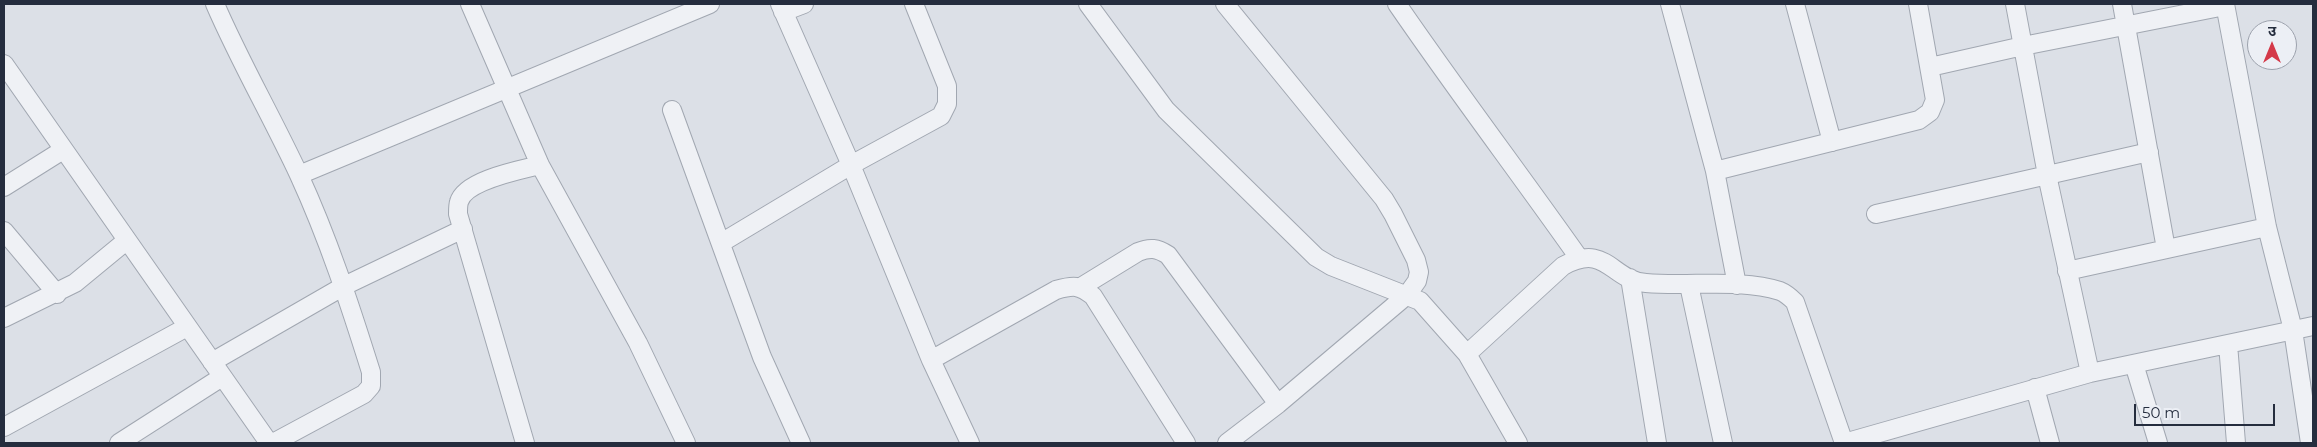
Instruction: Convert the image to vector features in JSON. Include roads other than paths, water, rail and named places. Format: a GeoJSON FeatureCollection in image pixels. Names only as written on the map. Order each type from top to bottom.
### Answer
{"type":"FeatureCollection","features":[{"type":"Feature","properties":{"kind":"street"},"geometry":{"type":"LineString","coordinates":[[215,4],[229,38],[299,176],[344,286],[371,372],[371,386],[364,394],[273,443]]}},
{"type":"Feature","properties":{"kind":"street"},"geometry":{"type":"LineString","coordinates":[[470,4],[540,164],[638,343],[686,443]]}},
{"type":"Feature","properties":{"kind":"street"},"geometry":{"type":"LineString","coordinates":[[299,176],[507,87],[710,4]]}},
{"type":"Feature","properties":{"kind":"street"},"geometry":{"type":"LineString","coordinates":[[804,4],[782,8],[851,166],[931,360],[970,443]]}},
{"type":"Feature","properties":{"kind":"street"},"geometry":{"type":"LineString","coordinates":[[721,243],[851,166],[941,116],[948,104],[948,86],[914,4]]}},
{"type":"Feature","properties":{"kind":"street"},"geometry":{"type":"LineString","coordinates":[[1088,4],[1166,110],[1316,257],[1331,266],[1420,301],[1467,354],[1518,443]]}},
{"type":"Feature","properties":{"kind":"street"},"geometry":{"type":"LineString","coordinates":[[1225,4],[1389,207],[1416,260],[1419,272],[1417,281],[1407,295],[1278,404],[1227,443]]}},
{"type":"Feature","properties":{"kind":"street"},"geometry":{"type":"LineString","coordinates":[[1397,4],[1448,78],[1496,141],[1579,258]]}},
{"type":"Feature","properties":{"kind":"street"},"geometry":{"type":"LineString","coordinates":[[1670,4],[1715,171],[1737,285]]}},
{"type":"Feature","properties":{"kind":"street"},"geometry":{"type":"LineString","coordinates":[[1796,4],[1832,142]]}},
{"type":"Feature","properties":{"kind":"street"},"geometry":{"type":"LineString","coordinates":[[1715,171],[1919,120],[1930,112],[1935,100],[1918,4]]}},
{"type":"Feature","properties":{"kind":"street"},"geometry":{"type":"LineString","coordinates":[[2015,4],[2047,174],[2090,373]]}},
{"type":"Feature","properties":{"kind":"street"},"geometry":{"type":"LineString","coordinates":[[2122,4],[2166,249]]}},
{"type":"Feature","properties":{"kind":"street"},"geometry":{"type":"LineString","coordinates":[[1930,67],[2225,5],[2267,227],[2293,330],[2310,443]]}},
{"type":"Feature","properties":{"kind":"street"},"geometry":{"type":"LineString","coordinates":[[4,64],[269,443]]}},
{"type":"Feature","properties":{"kind":"street"},"geometry":{"type":"LineString","coordinates":[[672,110],[762,357],[801,443]]}},
{"type":"Feature","properties":{"kind":"street"},"geometry":{"type":"LineString","coordinates":[[4,187],[63,150]]}},
{"type":"Feature","properties":{"kind":"street"},"geometry":{"type":"LineString","coordinates":[[1876,214],[2149,152]]}},
{"type":"Feature","properties":{"kind":"street"},"geometry":{"type":"LineString","coordinates":[[525,443],[458,214],[458,202],[464,193],[477,184],[540,164]]}},
{"type":"Feature","properties":{"kind":"street"},"geometry":{"type":"LineString","coordinates":[[2067,271],[2267,227]]}},
{"type":"Feature","properties":{"kind":"street"},"geometry":{"type":"LineString","coordinates":[[212,362],[344,286],[463,229]]}},
{"type":"Feature","properties":{"kind":"street"},"geometry":{"type":"LineString","coordinates":[[4,231],[57,294]]}},
{"type":"Feature","properties":{"kind":"street"},"geometry":{"type":"LineString","coordinates":[[4,318],[57,294],[75,283],[126,241]]}},
{"type":"Feature","properties":{"kind":"street"},"geometry":{"type":"LineString","coordinates":[[931,360],[1056,290],[1081,287],[1138,252],[1146,248],[1157,248],[1168,255],[1278,404]]}},
{"type":"Feature","properties":{"kind":"street"},"geometry":{"type":"LineString","coordinates":[[1467,354],[1563,266],[1579,258],[1598,258],[1630,278],[1644,283],[1764,287],[1782,292],[1795,302],[1844,443],[2090,373],[2313,326]]}},
{"type":"Feature","properties":{"kind":"street"},"geometry":{"type":"LineString","coordinates":[[1630,278],[1657,443]]}},
{"type":"Feature","properties":{"kind":"street"},"geometry":{"type":"LineString","coordinates":[[1689,285],[1723,443]]}},
{"type":"Feature","properties":{"kind":"street"},"geometry":{"type":"LineString","coordinates":[[1081,287],[1093,296],[1186,443]]}},
{"type":"Feature","properties":{"kind":"street"},"geometry":{"type":"LineString","coordinates":[[4,427],[187,327]]}},
{"type":"Feature","properties":{"kind":"street"},"geometry":{"type":"LineString","coordinates":[[2228,344],[2236,443]]}},
{"type":"Feature","properties":{"kind":"street"},"geometry":{"type":"LineString","coordinates":[[2134,364],[2158,443]]}},
{"type":"Feature","properties":{"kind":"street"},"geometry":{"type":"LineString","coordinates":[[119,443],[222,377]]}},
{"type":"Feature","properties":{"kind":"street"},"geometry":{"type":"LineString","coordinates":[[2035,388],[2050,443]]}}]}
